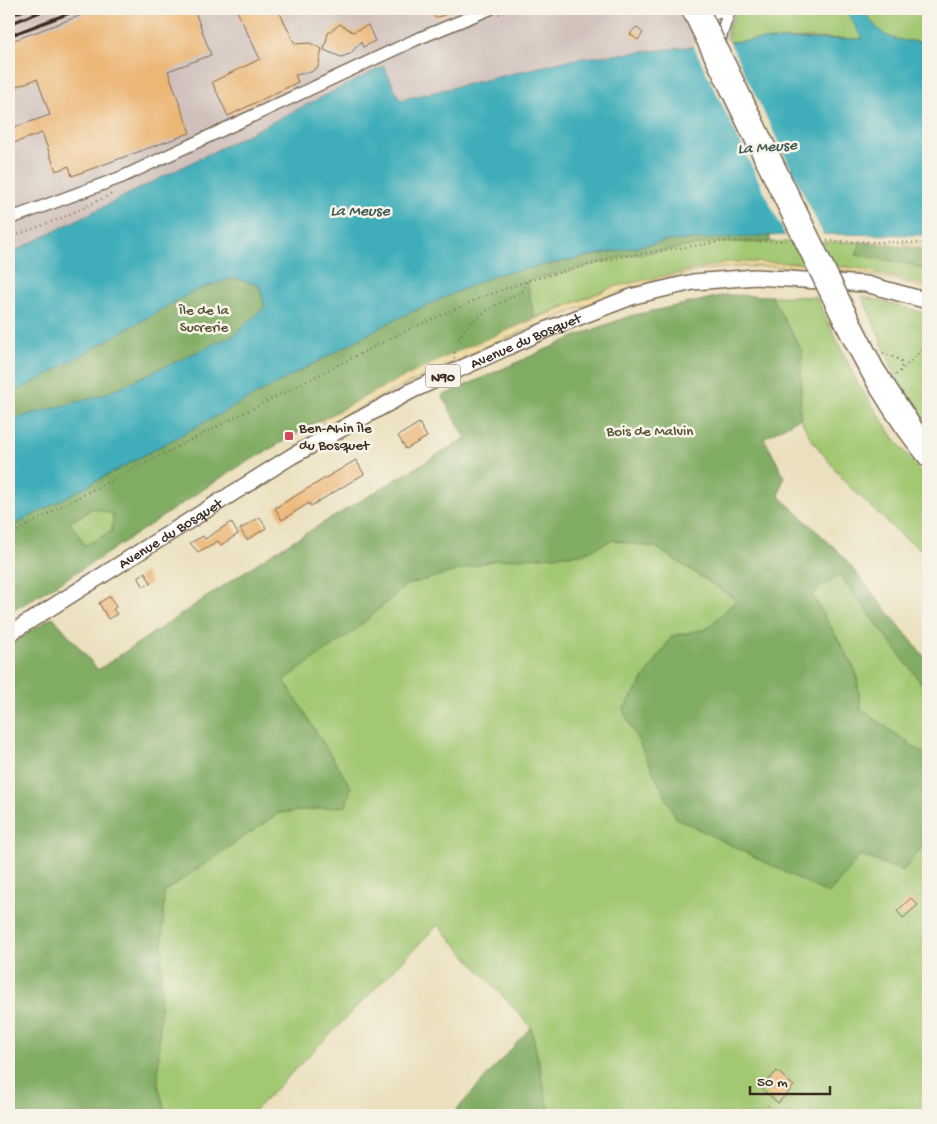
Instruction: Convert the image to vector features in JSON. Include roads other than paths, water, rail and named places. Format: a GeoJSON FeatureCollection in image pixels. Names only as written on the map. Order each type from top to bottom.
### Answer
{"type":"FeatureCollection","features":[{"type":"Feature","properties":{"kind":"main road"},"geometry":{"type":"LineString","coordinates":[[697,9],[718,44],[844,314],[867,372],[902,429],[928,460]]}},
{"type":"Feature","properties":{"kind":"main road"},"geometry":{"type":"LineString","coordinates":[[697,9],[844,314],[876,368],[928,447]]}},
{"type":"Feature","properties":{"kind":"main road","name":"Avenue du Bosquet"},"geometry":{"type":"LineString","coordinates":[[9,634],[292,456],[412,391],[548,329],[634,296],[693,282],[756,277],[866,284],[928,300]]}},
{"type":"Feature","properties":{"kind":"street"},"geometry":{"type":"LineString","coordinates":[[9,219],[122,177],[469,13],[490,9]]}},
{"type":"Feature","properties":{"kind":"street"},"geometry":{"type":"LineString","coordinates":[[697,9],[710,13],[729,10],[718,44]]}},
{"type":"Feature","properties":{"kind":"water","name":"La Meuse"},"geometry":{"type":"Polygon","coordinates":[[[845,9],[863,9],[877,28],[890,37],[906,41],[928,42],[928,235],[807,234],[666,241],[495,275],[396,319],[9,528],[9,424],[23,416],[103,395],[234,335],[265,307],[259,285],[232,278],[192,292],[35,382],[9,394],[9,254],[384,66],[400,100],[574,59],[753,40],[863,39],[845,9]]]}},
{"type":"Feature","properties":{"kind":"railway"},"geometry":{"type":"LineString","coordinates":[[9,16],[26,9]]}},
{"type":"Feature","properties":{"kind":"railway"},"geometry":{"type":"LineString","coordinates":[[9,24],[48,9]]}},
{"type":"Feature","properties":{"kind":"railway"},"geometry":{"type":"LineString","coordinates":[[9,36],[80,9]]}},
{"type":"Feature","properties":{"kind":"place","name":"Ben-Ahin Île du Bosquet"},"geometry":{"type":"Point","coordinates":[289,436]}},
{"type":"Feature","properties":{"kind":"park label","name":"Île de la Sucrerie"},"geometry":{"type":"Point","coordinates":[204,318]}},
{"type":"Feature","properties":{"kind":"park label","name":"Bois de Malvin"},"geometry":{"type":"Point","coordinates":[650,430]}}]}
